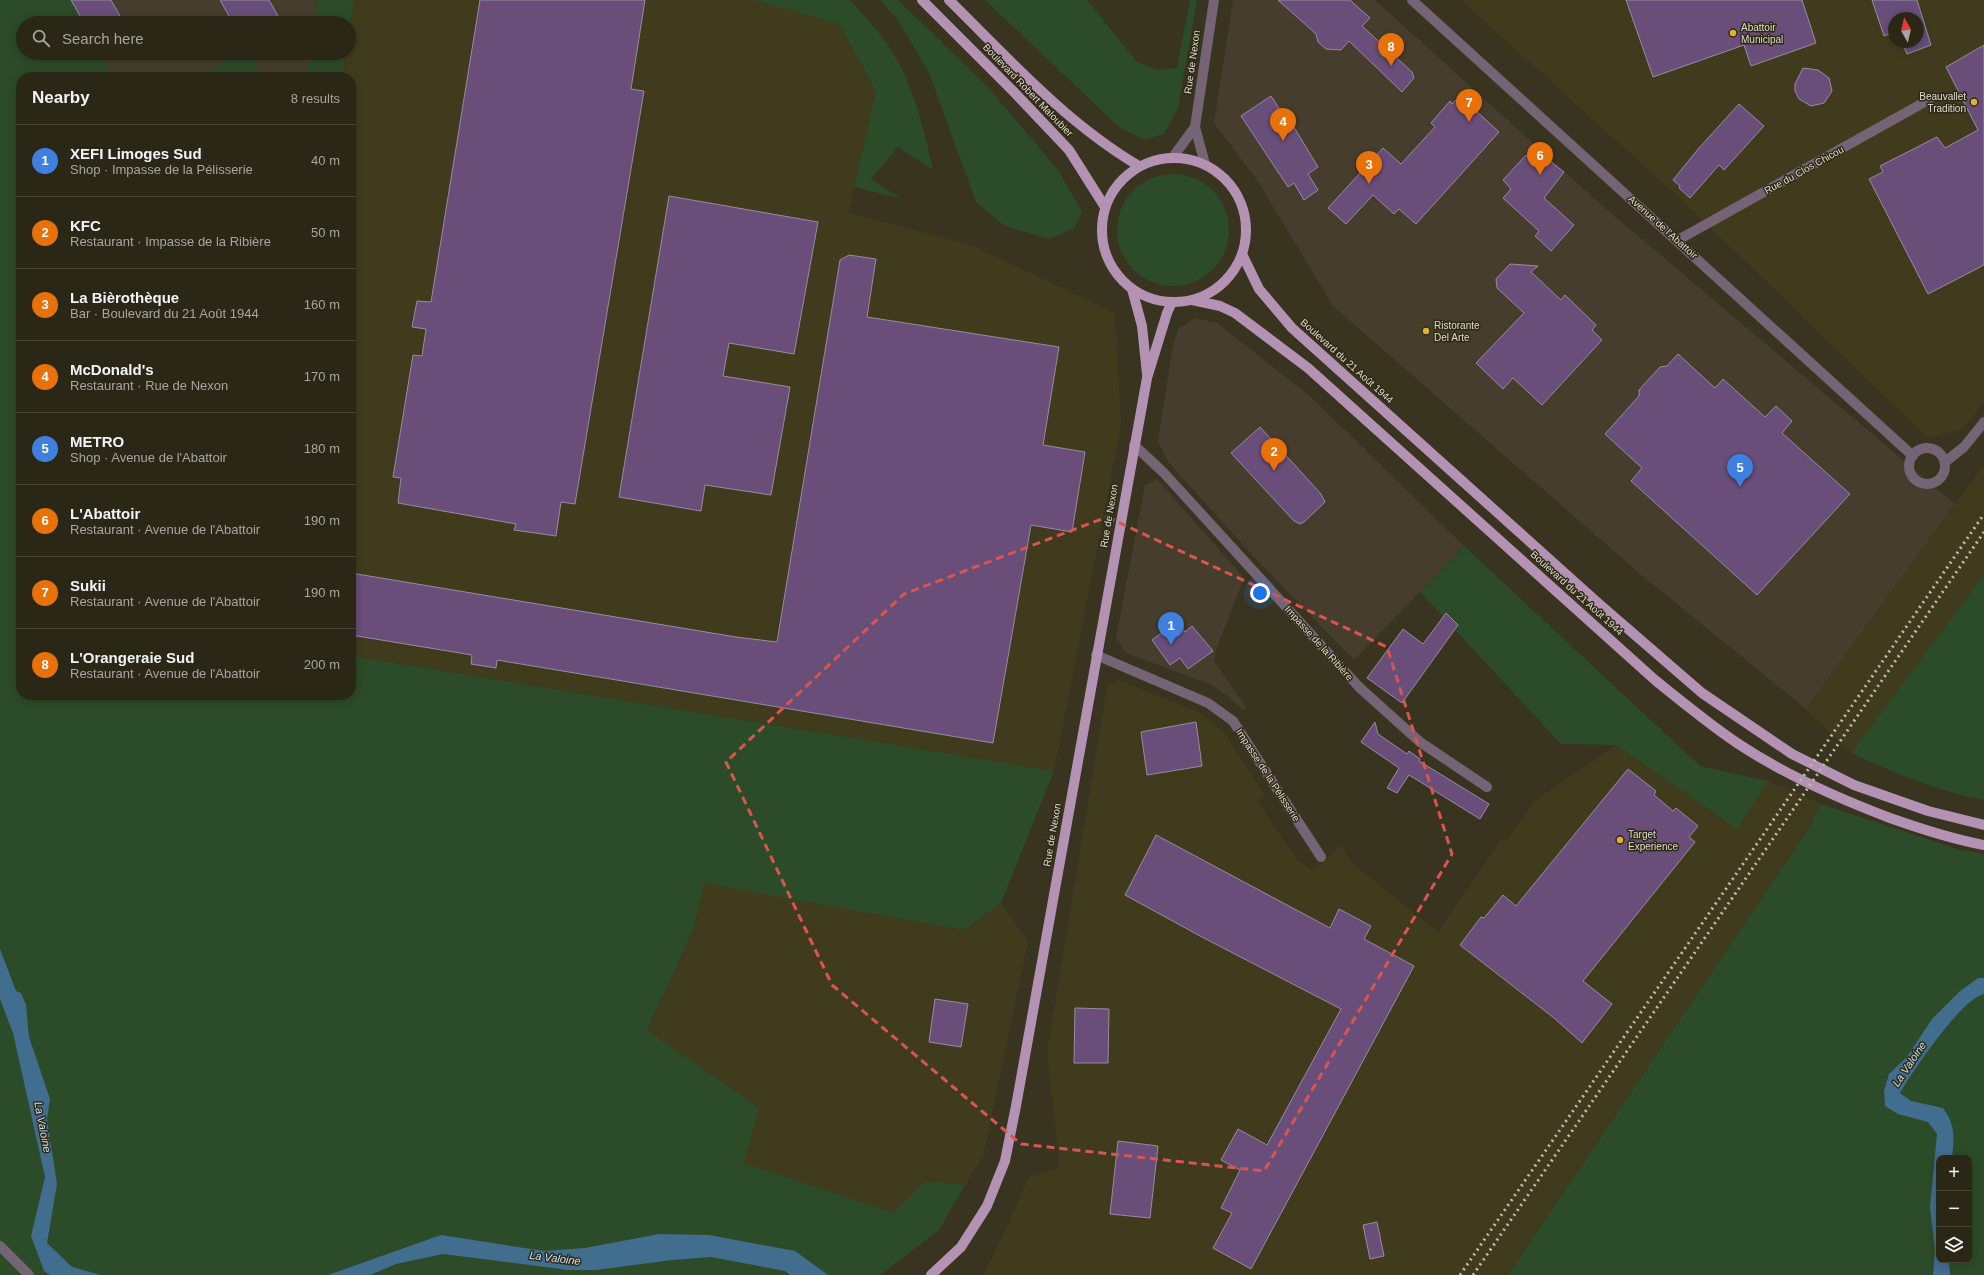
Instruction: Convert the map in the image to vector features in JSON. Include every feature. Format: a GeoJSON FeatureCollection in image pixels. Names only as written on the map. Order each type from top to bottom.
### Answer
{"type":"FeatureCollection","features":[{"type":"Feature","properties":{"kind":"main road","name":"Boulevard Robert Maloubier"},"geometry":{"type":"LineString","coordinates":[[922,0],[1014,92],[1069,150],[1105,207]]}},
{"type":"Feature","properties":{"kind":"main road","name":"Boulevard Robert Maloubier"},"geometry":{"type":"LineString","coordinates":[[949,0],[1049,99],[1111,150],[1139,166]]}},
{"type":"Feature","properties":{"kind":"main road"},"geometry":{"type":"LineString","coordinates":[[1174,157],[1190,159],[1205,164],[1222,176],[1236,193],[1244,212],[1246,233],[1242,254],[1230,275],[1212,291],[1192,300],[1172,302],[1150,298],[1132,289],[1119,278],[1110,264],[1104,248],[1101,228],[1105,207],[1112,190],[1124,177],[1139,166],[1156,160],[1174,157]]}},
{"type":"Feature","properties":{"kind":"main road","name":"Boulevard du 21 Août 1944"},"geometry":{"type":"LineString","coordinates":[[1242,254],[1259,290],[1292,328],[1598,603],[1702,693],[1792,754],[1854,785],[1928,811],[1984,825]]}},
{"type":"Feature","properties":{"kind":"main road","name":"Rue de Nexon"},"geometry":{"type":"LineString","coordinates":[[1132,289],[1142,326],[1147,378]]}},
{"type":"Feature","properties":{"kind":"main road","name":"Boulevard du 21 Août 1944"},"geometry":{"type":"LineString","coordinates":[[1192,300],[1220,306],[1235,313],[1308,368],[1655,680],[1699,716],[1738,743],[1789,774],[1844,801],[1924,830],[1984,845]]}},
{"type":"Feature","properties":{"kind":"main road","name":"Rue de Nexon"},"geometry":{"type":"LineString","coordinates":[[931,1275],[962,1246],[987,1206],[1005,1161],[1147,378],[1167,313],[1172,302]]}},
{"type":"Feature","properties":{"kind":"street","name":"Rue de Nexon"},"geometry":{"type":"LineString","coordinates":[[1205,164],[1195,127],[1214,0]]}},
{"type":"Feature","properties":{"kind":"street","name":"Avenue de l'Abattoir"},"geometry":{"type":"LineString","coordinates":[[1412,0],[1678,240],[1913,456]]}},
{"type":"Feature","properties":{"kind":"street","name":"Rue du Clos Chicou"},"geometry":{"type":"LineString","coordinates":[[1678,240],[1930,100]]}},
{"type":"Feature","properties":{"kind":"street","name":"Rue de Nexon"},"geometry":{"type":"LineString","coordinates":[[1174,157],[1195,127]]}},
{"type":"Feature","properties":{"kind":"street"},"geometry":{"type":"LineString","coordinates":[[1945,462],[1964,447],[1984,422]]}},
{"type":"Feature","properties":{"kind":"street","name":"Impasse de la Ribière"},"geometry":{"type":"LineString","coordinates":[[1134,445],[1164,473],[1359,687],[1420,742],[1487,788]]}},
{"type":"Feature","properties":{"kind":"street"},"geometry":{"type":"LineString","coordinates":[[1933,449],[1938,452],[1945,462],[1944,474],[1940,479],[1930,484],[1918,482],[1911,474],[1909,463],[1913,456],[1920,450],[1933,449]]}},
{"type":"Feature","properties":{"kind":"street","name":"Impasse de la Pélisserie"},"geometry":{"type":"LineString","coordinates":[[1096,655],[1208,703],[1233,721],[1321,857]]}},
{"type":"Feature","properties":{"kind":"street"},"geometry":{"type":"LineString","coordinates":[[0,1246],[29,1275]]}},
{"type":"Feature","properties":{"kind":"highlighted area"},"geometry":{"type":"Polygon","coordinates":[[[1107,517],[1387,647],[1452,854],[1264,1171],[1021,1144],[832,985],[726,762],[904,594],[1107,517]]]}},
{"type":"Feature","properties":{"kind":"shaded area"},"geometry":{"type":"Polygon","coordinates":[[[47,0],[317,0],[315,16],[54,16],[47,0]]]}},
{"type":"Feature","properties":{"kind":"shaded area"},"geometry":{"type":"Polygon","coordinates":[[[354,0],[753,0],[839,24],[876,91],[848,213],[971,245],[1115,313],[1121,424],[1054,771],[356,657],[356,72],[343,72],[345,60],[356,60],[356,16],[352,16],[354,0]]]}},
{"type":"Feature","properties":{"kind":"shaded area"},"geometry":{"type":"Polygon","coordinates":[[[1233,0],[1375,0],[1598,202],[1955,504],[1806,709],[1639,573],[1333,306],[1257,180],[1214,123],[1233,0]]]}},
{"type":"Feature","properties":{"kind":"shaded area"},"geometry":{"type":"Polygon","coordinates":[[[1461,0],[1984,0],[1984,402],[1963,429],[1928,438],[1685,203],[1461,0]]]}},
{"type":"Feature","properties":{"kind":"shaded area"},"geometry":{"type":"Polygon","coordinates":[[[74,60],[309,60],[307,72],[80,72],[74,60]]]}},
{"type":"Feature","properties":{"kind":"shaded area"},"geometry":{"type":"Polygon","coordinates":[[[1195,318],[1217,323],[1311,397],[1464,546],[1354,660],[1255,558],[1169,463],[1158,442],[1172,350],[1178,329],[1195,318]]]}},
{"type":"Feature","properties":{"kind":"shaded area"},"geometry":{"type":"Polygon","coordinates":[[[1984,465],[1984,649],[1937,639],[1851,753],[1806,709],[1984,465]]]}},
{"type":"Feature","properties":{"kind":"shaded area"},"geometry":{"type":"Polygon","coordinates":[[[1157,479],[1244,578],[1216,650],[1214,661],[1247,709],[1243,710],[1225,694],[1210,684],[1126,653],[1116,638],[1145,485],[1157,479]]]}},
{"type":"Feature","properties":{"kind":"shaded area"},"geometry":{"type":"Polygon","coordinates":[[[1118,680],[1198,712],[1223,731],[1265,796],[1257,801],[1299,862],[1312,870],[1341,846],[1354,865],[1438,932],[1502,838],[1507,840],[1536,800],[1616,745],[1737,828],[1768,781],[1821,804],[1807,831],[1508,1275],[983,1275],[1003,1236],[1028,1178],[1060,1167],[1047,1054],[1107,687],[1118,680]]]}},
{"type":"Feature","properties":{"kind":"shaded area"},"geometry":{"type":"Polygon","coordinates":[[[704,881],[964,930],[1001,903],[1028,941],[983,1157],[965,1185],[926,1181],[894,1213],[744,1163],[647,1031],[694,929],[704,881]]]}},
{"type":"Feature","properties":{"kind":"green space"},"geometry":{"type":"Polygon","coordinates":[[[0,0],[71,0],[80,16],[16,16],[16,60],[104,60],[109,72],[16,72],[16,700],[356,700],[356,657],[1054,771],[1001,903],[964,930],[704,883],[694,929],[647,1030],[759,1108],[744,1163],[894,1213],[926,1181],[965,1185],[939,1230],[880,1275],[0,1275],[0,0]]]}},
{"type":"Feature","properties":{"kind":"green space"},"geometry":{"type":"Polygon","coordinates":[[[317,0],[354,0],[352,16],[315,16],[317,0]]]}},
{"type":"Feature","properties":{"kind":"green space"},"geometry":{"type":"Polygon","coordinates":[[[753,0],[850,0],[884,39],[900,65],[916,103],[933,170],[898,147],[871,179],[902,199],[854,187],[876,91],[839,24],[753,0]]]}},
{"type":"Feature","properties":{"kind":"green space"},"geometry":{"type":"Polygon","coordinates":[[[880,0],[898,0],[987,86],[1058,170],[1082,212],[1074,228],[1050,239],[1005,226],[976,202],[929,73],[900,23],[880,0]]]}},
{"type":"Feature","properties":{"kind":"green space"},"geometry":{"type":"Polygon","coordinates":[[[985,0],[1087,0],[1136,61],[1157,70],[1177,68],[1190,0],[1197,0],[1178,108],[1164,134],[1144,140],[1119,127],[985,0]]]}},
{"type":"Feature","properties":{"kind":"green space"},"geometry":{"type":"Polygon","coordinates":[[[229,60],[254,60],[260,72],[209,72],[229,60]]]}},
{"type":"Feature","properties":{"kind":"green space"},"geometry":{"type":"Polygon","coordinates":[[[309,60],[345,60],[343,72],[307,72],[309,60]]]}},
{"type":"Feature","properties":{"kind":"green space"},"geometry":{"type":"Polygon","coordinates":[[[1173,174],[1195,178],[1213,190],[1225,208],[1229,230],[1225,252],[1213,270],[1195,282],[1173,286],[1151,282],[1133,270],[1121,252],[1117,230],[1121,208],[1133,190],[1151,178],[1173,174]]]}},
{"type":"Feature","properties":{"kind":"green space"},"geometry":{"type":"Polygon","coordinates":[[[1464,546],[1700,766],[1768,781],[1737,829],[1616,745],[1561,744],[1420,592],[1464,546]]]}},
{"type":"Feature","properties":{"kind":"green space"},"geometry":{"type":"Polygon","coordinates":[[[1984,575],[1984,800],[1949,792],[1916,781],[1851,753],[1984,575]]]}},
{"type":"Feature","properties":{"kind":"green space"},"geometry":{"type":"Polygon","coordinates":[[[1821,804],[1957,849],[1984,854],[1984,1275],[1508,1275],[1807,831],[1821,804]]]}},
{"type":"Feature","properties":{"kind":"water","name":"La Valoine"},"geometry":{"type":"Polygon","coordinates":[[[0,949],[16,991],[21,993],[26,1005],[29,1037],[50,1099],[47,1119],[57,1184],[47,1243],[72,1267],[101,1275],[50,1275],[44,1271],[31,1236],[45,1177],[13,1033],[0,999],[0,949]]]}},
{"type":"Feature","properties":{"kind":"water","name":"La Valoine"},"geometry":{"type":"Polygon","coordinates":[[[1978,978],[1984,978],[1984,994],[1963,1008],[1938,1037],[1900,1093],[1911,1101],[1943,1108],[1952,1126],[1952,1155],[1936,1155],[1936,1263],[1949,1263],[1950,1275],[1933,1275],[1935,1250],[1930,1207],[1937,1134],[1928,1122],[1898,1114],[1885,1106],[1884,1091],[1889,1074],[1907,1057],[1932,1019],[1959,992],[1978,978]]]}},
{"type":"Feature","properties":{"kind":"water","name":"La Valoine"},"geometry":{"type":"Polygon","coordinates":[[[659,1234],[709,1235],[795,1251],[828,1275],[790,1275],[785,1271],[711,1257],[672,1260],[596,1270],[568,1270],[443,1254],[396,1264],[370,1275],[328,1275],[441,1235],[544,1251],[585,1248],[659,1234]]]}},
{"type":"Feature","properties":{"kind":"building"},"geometry":{"type":"Polygon","coordinates":[[[71,0],[111,0],[120,16],[80,16],[71,0]]]}},
{"type":"Feature","properties":{"kind":"building"},"geometry":{"type":"Polygon","coordinates":[[[220,0],[269,0],[278,16],[229,16],[220,0]]]}},
{"type":"Feature","properties":{"kind":"building"},"geometry":{"type":"Polygon","coordinates":[[[480,0],[645,0],[631,89],[644,91],[575,504],[561,502],[556,536],[514,530],[516,524],[398,503],[401,478],[393,477],[413,355],[422,356],[426,329],[412,327],[417,301],[431,302],[480,0]]]}},
{"type":"Feature","properties":{"kind":"building"},"geometry":{"type":"Polygon","coordinates":[[[1278,0],[1350,0],[1370,18],[1362,26],[1412,72],[1414,78],[1402,92],[1349,41],[1341,50],[1326,49],[1318,42],[1316,34],[1278,0]]]}},
{"type":"Feature","properties":{"kind":"building","name":"Abattoir Municipal"},"geometry":{"type":"Polygon","coordinates":[[[1626,0],[1802,0],[1816,43],[1751,66],[1744,45],[1653,77],[1626,0]]]}},
{"type":"Feature","properties":{"kind":"building"},"geometry":{"type":"Polygon","coordinates":[[[1872,0],[1917,0],[1921,12],[1888,12],[1888,34],[1884,36],[1872,0]]]}},
{"type":"Feature","properties":{"kind":"building"},"geometry":{"type":"Polygon","coordinates":[[[1924,22],[1931,45],[1924,48],[1924,22]]]}},
{"type":"Feature","properties":{"kind":"building"},"geometry":{"type":"Polygon","coordinates":[[[1984,45],[1984,265],[1928,294],[1869,179],[1883,172],[1880,166],[1937,137],[1945,148],[1978,130],[1946,67],[1984,45]]]}},
{"type":"Feature","properties":{"kind":"building"},"geometry":{"type":"Polygon","coordinates":[[[1904,48],[1923,48],[1907,54],[1904,48]]]}},
{"type":"Feature","properties":{"kind":"building"},"geometry":{"type":"Polygon","coordinates":[[[1803,68],[1818,70],[1829,78],[1832,91],[1824,103],[1811,106],[1799,99],[1795,91],[1795,84],[1803,68]]]}},
{"type":"Feature","properties":{"kind":"building"},"geometry":{"type":"Polygon","coordinates":[[[1271,96],[1290,125],[1292,124],[1318,167],[1308,174],[1318,190],[1304,200],[1294,183],[1288,187],[1241,116],[1271,96]]]}},
{"type":"Feature","properties":{"kind":"building"},"geometry":{"type":"Polygon","coordinates":[[[1460,96],[1499,132],[1416,224],[1399,209],[1394,214],[1373,195],[1346,224],[1328,208],[1383,148],[1401,164],[1435,127],[1431,123],[1450,101],[1452,104],[1460,96]]]}},
{"type":"Feature","properties":{"kind":"building"},"geometry":{"type":"Polygon","coordinates":[[[1739,104],[1764,126],[1724,170],[1719,165],[1690,198],[1673,180],[1699,148],[1739,104]]]}},
{"type":"Feature","properties":{"kind":"building"},"geometry":{"type":"Polygon","coordinates":[[[1526,155],[1535,163],[1542,155],[1564,172],[1544,198],[1574,225],[1551,251],[1535,236],[1539,231],[1503,198],[1511,189],[1503,180],[1526,155]]]}},
{"type":"Feature","properties":{"kind":"building"},"geometry":{"type":"Polygon","coordinates":[[[669,196],[818,222],[794,354],[729,343],[723,376],[790,387],[771,495],[705,485],[701,511],[619,497],[669,196]]]}},
{"type":"Feature","properties":{"kind":"building"},"geometry":{"type":"Polygon","coordinates":[[[849,255],[876,259],[867,317],[1059,347],[1043,445],[1085,452],[1072,532],[1031,525],[993,743],[497,660],[496,668],[471,664],[472,655],[356,636],[356,574],[736,637],[777,642],[840,260],[849,255]]]}},
{"type":"Feature","properties":{"kind":"building"},"geometry":{"type":"Polygon","coordinates":[[[1510,264],[1538,266],[1531,272],[1561,300],[1565,295],[1596,325],[1592,330],[1602,340],[1542,405],[1513,378],[1503,389],[1476,363],[1524,313],[1497,288],[1496,279],[1510,264]]]}},
{"type":"Feature","properties":{"kind":"building"},"geometry":{"type":"Polygon","coordinates":[[[1678,354],[1715,388],[1723,379],[1765,417],[1776,406],[1792,421],[1782,433],[1850,494],[1757,595],[1631,481],[1642,468],[1605,434],[1639,396],[1639,390],[1660,367],[1667,366],[1678,354]]]}},
{"type":"Feature","properties":{"kind":"building"},"geometry":{"type":"Polygon","coordinates":[[[1260,427],[1321,494],[1325,502],[1300,524],[1294,521],[1231,453],[1260,427]]]}},
{"type":"Feature","properties":{"kind":"building"},"geometry":{"type":"Polygon","coordinates":[[[1446,613],[1458,625],[1402,703],[1367,678],[1403,629],[1423,644],[1446,613]]]}},
{"type":"Feature","properties":{"kind":"building"},"geometry":{"type":"Polygon","coordinates":[[[1177,622],[1185,632],[1192,626],[1213,651],[1188,669],[1180,658],[1170,665],[1152,640],[1177,622]]]}},
{"type":"Feature","properties":{"kind":"building"},"geometry":{"type":"Polygon","coordinates":[[[1196,722],[1202,766],[1147,775],[1141,732],[1196,722]]]}},
{"type":"Feature","properties":{"kind":"building"},"geometry":{"type":"Polygon","coordinates":[[[1375,722],[1378,734],[1407,754],[1409,751],[1420,759],[1419,761],[1489,804],[1480,819],[1409,775],[1397,793],[1387,788],[1399,768],[1361,742],[1375,722]]]}},
{"type":"Feature","properties":{"kind":"building"},"geometry":{"type":"Polygon","coordinates":[[[1628,769],[1656,791],[1654,795],[1673,811],[1676,808],[1698,826],[1689,837],[1695,842],[1583,981],[1612,1004],[1582,1043],[1554,1018],[1460,945],[1481,917],[1484,918],[1503,895],[1516,906],[1628,769]]]}},
{"type":"Feature","properties":{"kind":"building"},"geometry":{"type":"Polygon","coordinates":[[[1156,835],[1330,928],[1339,909],[1371,926],[1364,939],[1414,966],[1251,1269],[1213,1248],[1232,1213],[1221,1208],[1240,1170],[1221,1160],[1238,1129],[1267,1145],[1341,1009],[1200,936],[1125,895],[1156,835]]]}},
{"type":"Feature","properties":{"kind":"building"},"geometry":{"type":"Polygon","coordinates":[[[935,999],[968,1004],[961,1047],[929,1042],[935,999]]]}},
{"type":"Feature","properties":{"kind":"building"},"geometry":{"type":"Polygon","coordinates":[[[1075,1008],[1109,1009],[1108,1063],[1074,1063],[1075,1008]]]}},
{"type":"Feature","properties":{"kind":"building"},"geometry":{"type":"Polygon","coordinates":[[[1118,1141],[1158,1146],[1150,1218],[1110,1214],[1118,1141]]]}},
{"type":"Feature","properties":{"kind":"building"},"geometry":{"type":"Polygon","coordinates":[[[1377,1222],[1384,1256],[1370,1259],[1363,1225],[1377,1222]]]}},
{"type":"Feature","properties":{"kind":"railway"},"geometry":{"type":"LineString","coordinates":[[1460,1275],[1984,514]]}},
{"type":"Feature","properties":{"kind":"railway"},"geometry":{"type":"LineString","coordinates":[[1473,1275],[1984,532]]}},
{"type":"Feature","properties":{"kind":"place","name":"Abattoir Municipal"},"geometry":{"type":"Point","coordinates":[1733,33]}},
{"type":"Feature","properties":{"kind":"place","name":"L'Orangeraie Sud"},"geometry":{"type":"Point","coordinates":[1391,66]}},
{"type":"Feature","properties":{"kind":"place","name":"Beauvallet Tradition"},"geometry":{"type":"Point","coordinates":[1974,102]}},
{"type":"Feature","properties":{"kind":"place","name":"Sukii"},"geometry":{"type":"Point","coordinates":[1469,122]}},
{"type":"Feature","properties":{"kind":"place","name":"McDonald's"},"geometry":{"type":"Point","coordinates":[1283,141]}},
{"type":"Feature","properties":{"kind":"place","name":"L'Abattoir"},"geometry":{"type":"Point","coordinates":[1540,175]}},
{"type":"Feature","properties":{"kind":"place","name":"La Bièrothèque"},"geometry":{"type":"Point","coordinates":[1369,184]}},
{"type":"Feature","properties":{"kind":"place","name":"Ristorante Del Arte"},"geometry":{"type":"Point","coordinates":[1426,331]}},
{"type":"Feature","properties":{"kind":"place","name":"KFC"},"geometry":{"type":"Point","coordinates":[1274,471]}},
{"type":"Feature","properties":{"kind":"place","name":"METRO"},"geometry":{"type":"Point","coordinates":[1740,487]}},
{"type":"Feature","properties":{"kind":"place","name":"XEFI Limoges Sud"},"geometry":{"type":"Point","coordinates":[1171,645]}},
{"type":"Feature","properties":{"kind":"place","name":"Target Experience"},"geometry":{"type":"Point","coordinates":[1620,840]}}]}
